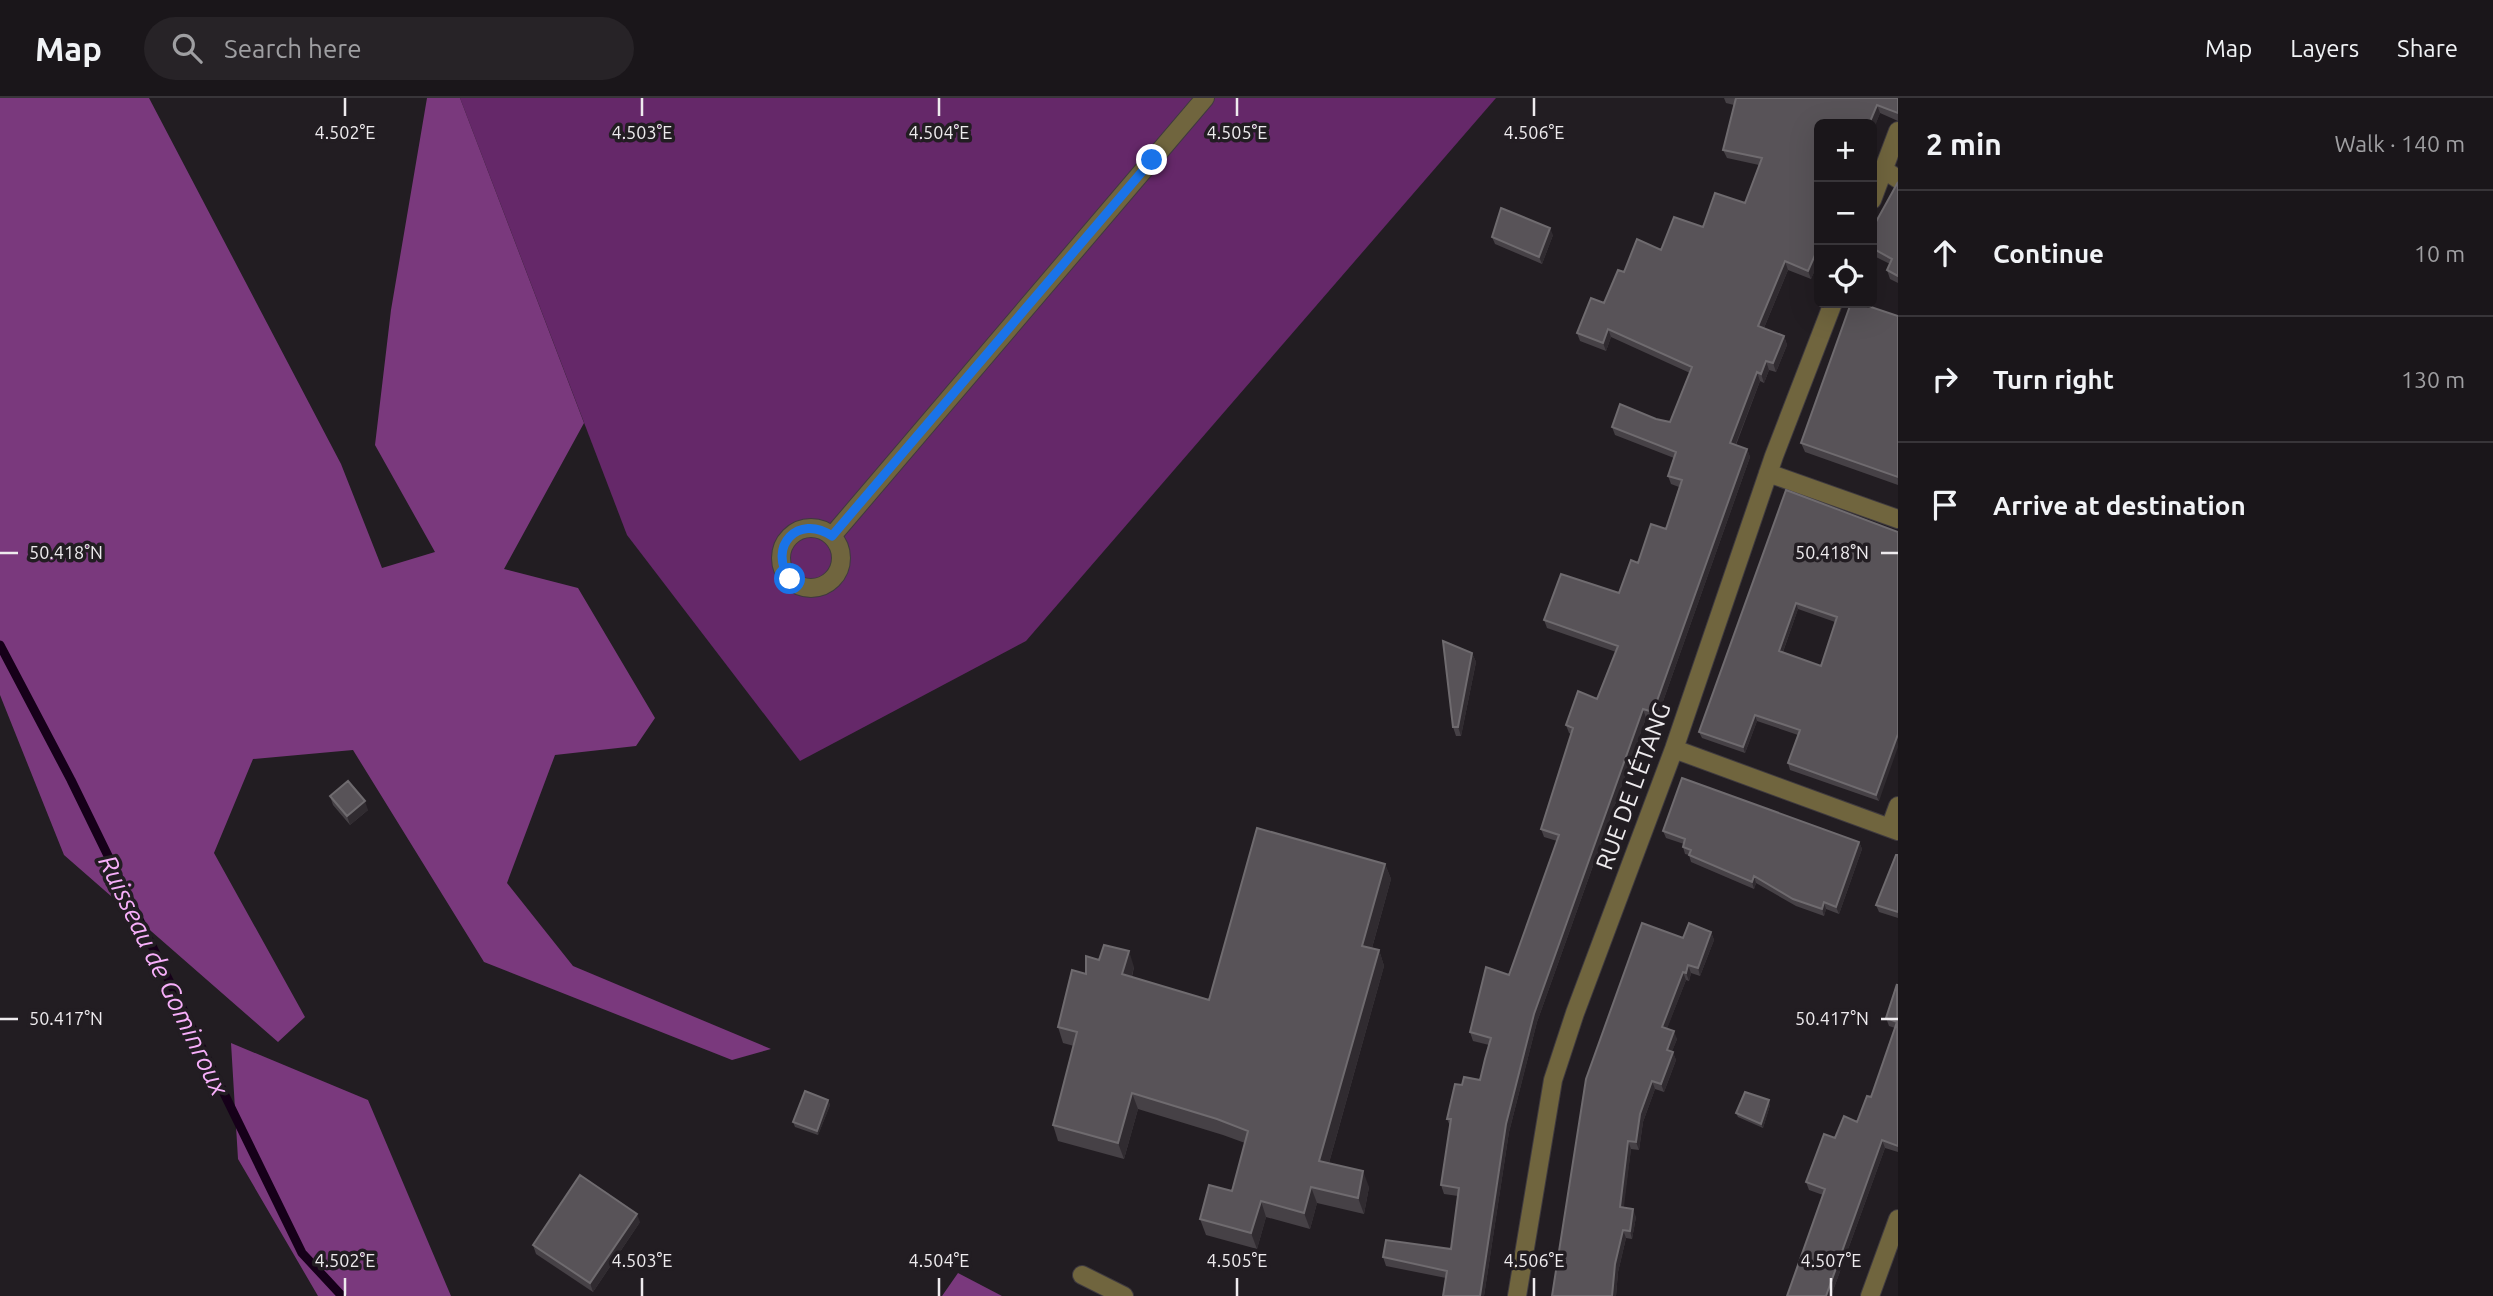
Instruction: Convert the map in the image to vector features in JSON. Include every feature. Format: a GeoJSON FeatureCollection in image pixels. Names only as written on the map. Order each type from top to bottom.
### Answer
{"type":"FeatureCollection","features":[{"type":"Feature","properties":{"kind":"street"},"geometry":{"type":"LineString","coordinates":[[832,536],[1205,98]]}},
{"type":"Feature","properties":{"kind":"street"},"geometry":{"type":"LineString","coordinates":[[1877,193],[1891,174],[1898,131]]}},
{"type":"Feature","properties":{"kind":"street","name":"RUE DE L'ÉTANG"},"geometry":{"type":"LineString","coordinates":[[1517,1296],[1553,1080],[1830,308]]}},
{"type":"Feature","properties":{"kind":"street"},"geometry":{"type":"LineString","coordinates":[[1769,473],[1898,519]]}},
{"type":"Feature","properties":{"kind":"street"},"geometry":{"type":"LineString","coordinates":[[1674,749],[1894,830],[1898,806]]}},
{"type":"Feature","properties":{"kind":"street"},"geometry":{"type":"LineString","coordinates":[[1870,1296],[1898,1219]]}},
{"type":"Feature","properties":{"kind":"street"},"geometry":{"type":"LineString","coordinates":[[1082,1275],[1124,1296]]}},
{"type":"Feature","properties":{"kind":"shaded area"},"geometry":{"type":"Polygon","coordinates":[[[0,98],[149,98],[341,464],[382,568],[435,552],[375,445],[391,310],[427,98],[460,98],[584,423],[504,569],[578,588],[655,718],[636,746],[555,755],[507,883],[573,966],[771,1049],[732,1060],[484,962],[353,750],[253,759],[214,853],[305,1017],[278,1042],[64,855],[0,695],[0,98]]]}},
{"type":"Feature","properties":{"kind":"shaded area"},"geometry":{"type":"Polygon","coordinates":[[[460,98],[1496,98],[1026,641],[800,761],[627,535],[460,98]]]}},
{"type":"Feature","properties":{"kind":"shaded area"},"geometry":{"type":"Polygon","coordinates":[[[231,1043],[368,1100],[451,1296],[318,1296],[238,1159],[231,1043]]]}},
{"type":"Feature","properties":{"kind":"shaded area"},"geometry":{"type":"Polygon","coordinates":[[[958,1273],[1002,1296],[942,1296],[958,1273]]]}},
{"type":"Feature","properties":{"kind":"building"},"geometry":{"type":"Polygon","coordinates":[[[1736,98],[1898,98],[1898,113],[1877,105],[1871,119],[1814,119],[1814,257],[1808,271],[1785,261],[1758,326],[1784,336],[1773,363],[1766,361],[1761,374],[1757,372],[1730,443],[1747,449],[1653,712],[1643,709],[1534,1014],[1506,1124],[1480,1296],[1443,1296],[1447,1271],[1383,1257],[1386,1240],[1451,1249],[1459,1188],[1441,1185],[1451,1119],[1447,1119],[1455,1084],[1462,1085],[1464,1077],[1480,1080],[1491,1038],[1470,1032],[1486,967],[1509,975],[1559,835],[1541,829],[1573,728],[1566,725],[1578,691],[1597,699],[1618,646],[1544,620],[1561,574],[1619,593],[1631,560],[1638,563],[1651,524],[1666,529],[1682,480],[1668,476],[1676,452],[1612,427],[1620,404],[1670,422],[1692,367],[1608,329],[1603,343],[1577,333],[1591,298],[1604,303],[1618,270],[1624,272],[1637,239],[1661,250],[1674,217],[1703,227],[1715,193],[1745,203],[1762,158],[1723,150],[1736,98]]]}},
{"type":"Feature","properties":{"kind":"building"},"geometry":{"type":"Polygon","coordinates":[[[1898,182],[1898,276],[1887,270],[1892,259],[1877,251],[1877,220],[1898,182]]]}},
{"type":"Feature","properties":{"kind":"building"},"geometry":{"type":"Polygon","coordinates":[[[1501,208],[1550,228],[1539,257],[1492,237],[1501,208]]]}},
{"type":"Feature","properties":{"kind":"building"},"geometry":{"type":"Polygon","coordinates":[[[1849,308],[1874,308],[1898,316],[1898,477],[1801,443],[1849,308]]]}},
{"type":"Feature","properties":{"kind":"building"},"geometry":{"type":"Polygon","coordinates":[[[1786,490],[1898,532],[1898,734],[1876,795],[1788,763],[1800,730],[1755,715],[1743,747],[1699,732],[1786,490]],[[1796,603],[1779,651],[1821,666],[1837,617],[1796,603]]]}},
{"type":"Feature","properties":{"kind":"building"},"geometry":{"type":"Polygon","coordinates":[[[1443,641],[1472,653],[1458,727],[1453,727],[1443,641]]]}},
{"type":"Feature","properties":{"kind":"building"},"geometry":{"type":"Polygon","coordinates":[[[1682,778],[1859,842],[1836,907],[1824,902],[1822,909],[1793,899],[1754,876],[1752,882],[1689,855],[1691,850],[1683,847],[1685,839],[1663,831],[1682,778]]]}},
{"type":"Feature","properties":{"kind":"building"},"geometry":{"type":"Polygon","coordinates":[[[348,781],[365,801],[347,816],[330,796],[348,781]]]}},
{"type":"Feature","properties":{"kind":"building"},"geometry":{"type":"Polygon","coordinates":[[[1257,828],[1385,864],[1362,946],[1379,950],[1319,1161],[1363,1171],[1358,1198],[1311,1187],[1304,1213],[1261,1201],[1251,1233],[1200,1219],[1209,1185],[1232,1191],[1248,1131],[1132,1093],[1118,1143],[1053,1125],[1077,1032],[1058,1027],[1072,970],[1086,974],[1086,956],[1099,960],[1104,945],[1129,951],[1122,974],[1209,1000],[1257,828]]]}},
{"type":"Feature","properties":{"kind":"building"},"geometry":{"type":"Polygon","coordinates":[[[1898,855],[1898,912],[1876,905],[1898,855]]]}},
{"type":"Feature","properties":{"kind":"building"},"geometry":{"type":"Polygon","coordinates":[[[1642,923],[1683,938],[1689,923],[1711,932],[1698,968],[1688,965],[1686,973],[1683,972],[1662,1027],[1674,1031],[1667,1050],[1673,1052],[1661,1084],[1652,1081],[1640,1114],[1636,1142],[1628,1141],[1620,1207],[1633,1209],[1630,1231],[1623,1230],[1615,1264],[1612,1296],[1552,1296],[1586,1079],[1642,923]]]}},
{"type":"Feature","properties":{"kind":"building"},"geometry":{"type":"Polygon","coordinates":[[[1897,984],[1898,1146],[1882,1140],[1826,1296],[1787,1296],[1825,1189],[1806,1182],[1824,1134],[1835,1138],[1844,1116],[1857,1122],[1867,1096],[1871,1097],[1897,1022],[1886,1018],[1897,984]]]}},
{"type":"Feature","properties":{"kind":"building"},"geometry":{"type":"Polygon","coordinates":[[[805,1091],[828,1100],[817,1131],[793,1122],[805,1091]]]}},
{"type":"Feature","properties":{"kind":"building"},"geometry":{"type":"Polygon","coordinates":[[[1745,1092],[1769,1100],[1761,1124],[1736,1113],[1745,1092]]]}},
{"type":"Feature","properties":{"kind":"building"},"geometry":{"type":"Polygon","coordinates":[[[580,1175],[637,1214],[590,1283],[533,1245],[580,1175]]]}},
{"type":"Feature","properties":{"kind":"waterway","name":"Ruisseau de Gominroux"},"geometry":{"type":"LineString","coordinates":[[0,645],[71,780],[302,1253],[342,1296]]}},
{"type":"Feature","properties":{"kind":"route"},"geometry":{"type":"LineString","coordinates":[[790,579],[781,560],[787,540],[794,533],[814,528],[832,536],[1152,160]]}}]}
